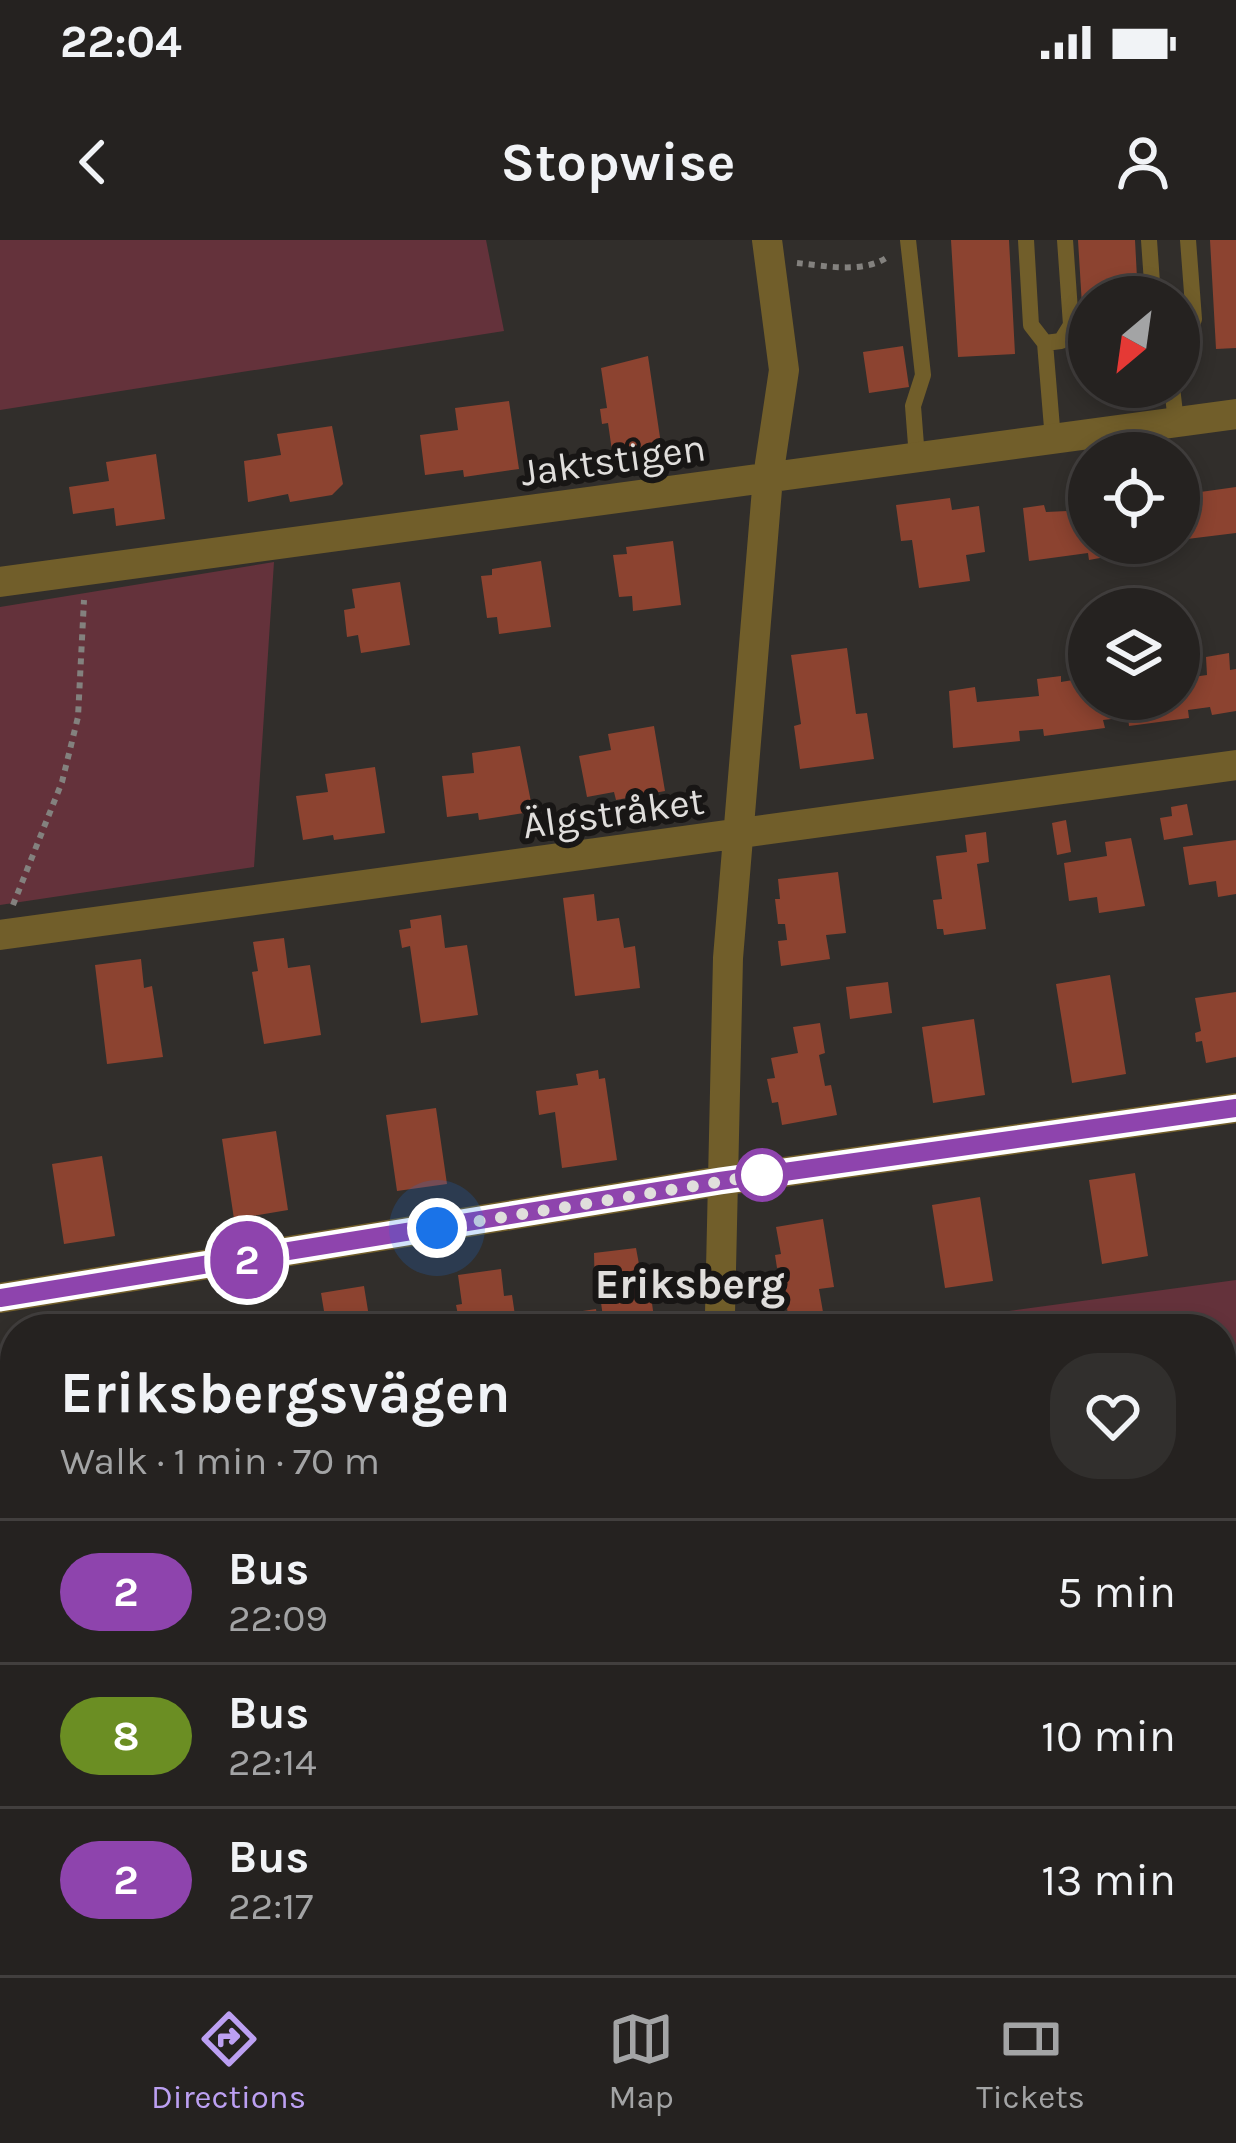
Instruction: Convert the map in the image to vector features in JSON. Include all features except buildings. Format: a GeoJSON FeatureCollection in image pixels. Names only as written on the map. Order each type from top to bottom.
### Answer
{"type":"FeatureCollection","features":[{"type":"Feature","properties":{"kind":"street"},"geometry":{"type":"LineString","coordinates":[[720,1314],[728,958],[768,477],[784,370],[768,250]]}},
{"type":"Feature","properties":{"kind":"street","name":"Jaktstigen"},"geometry":{"type":"LineString","coordinates":[[0,582],[1236,414]]}},
{"type":"Feature","properties":{"kind":"street","name":"Älgstråket"},"geometry":{"type":"LineString","coordinates":[[2,935],[1236,765]]}},
{"type":"Feature","properties":{"kind":"street"},"geometry":{"type":"LineString","coordinates":[[0,1298],[720,1181],[1236,1108]]}},
{"type":"Feature","properties":{"kind":"lane"},"geometry":{"type":"LineString","coordinates":[[1026,240],[1031,325],[1045,344],[1053,440]]}},
{"type":"Feature","properties":{"kind":"lane"},"geometry":{"type":"LineString","coordinates":[[1045,344],[1061,341],[1071,325],[1065,240]]}},
{"type":"Feature","properties":{"kind":"lane"},"geometry":{"type":"LineString","coordinates":[[1149,240],[1152,276]]}},
{"type":"Feature","properties":{"kind":"lane"},"geometry":{"type":"LineString","coordinates":[[1188,240],[1191,276]]}},
{"type":"Feature","properties":{"kind":"lane"},"geometry":{"type":"LineString","coordinates":[[908,241],[922,375],[913,406],[917,458]]}},
{"type":"Feature","properties":{"kind":"lane"},"geometry":{"type":"LineString","coordinates":[[1174,408],[1176,422]]}},
{"type":"Feature","properties":{"kind":"path"},"geometry":{"type":"LineString","coordinates":[[768,250],[835,267],[878,264],[908,241]]}},
{"type":"Feature","properties":{"kind":"path"},"geometry":{"type":"LineString","coordinates":[[2,935],[62,782],[78,717],[86,570]]}},
{"type":"Feature","properties":{"kind":"shaded area"},"geometry":{"type":"Polygon","coordinates":[[[0,240],[486,240],[504,331],[0,410],[0,240]]]}},
{"type":"Feature","properties":{"kind":"shaded area"},"geometry":{"type":"Polygon","coordinates":[[[274,562],[254,867],[0,905],[0,607],[274,562]]]}},
{"type":"Feature","properties":{"kind":"shaded area"},"geometry":{"type":"Polygon","coordinates":[[[1236,1280],[1236,1314],[987,1314],[1236,1280]]]}},
{"type":"Feature","properties":{"kind":"bus line","name":"2"},"geometry":{"type":"LineString","coordinates":[[0,1298],[720,1181],[1236,1108]]}},
{"type":"Feature","properties":{"kind":"district","name":"Eriksberg"},"geometry":{"type":"Point","coordinates":[690,1283]}},
{"type":"Feature","properties":{"kind":"route"},"geometry":{"type":"LineString","coordinates":[[437,1228],[762,1175]]}}]}
